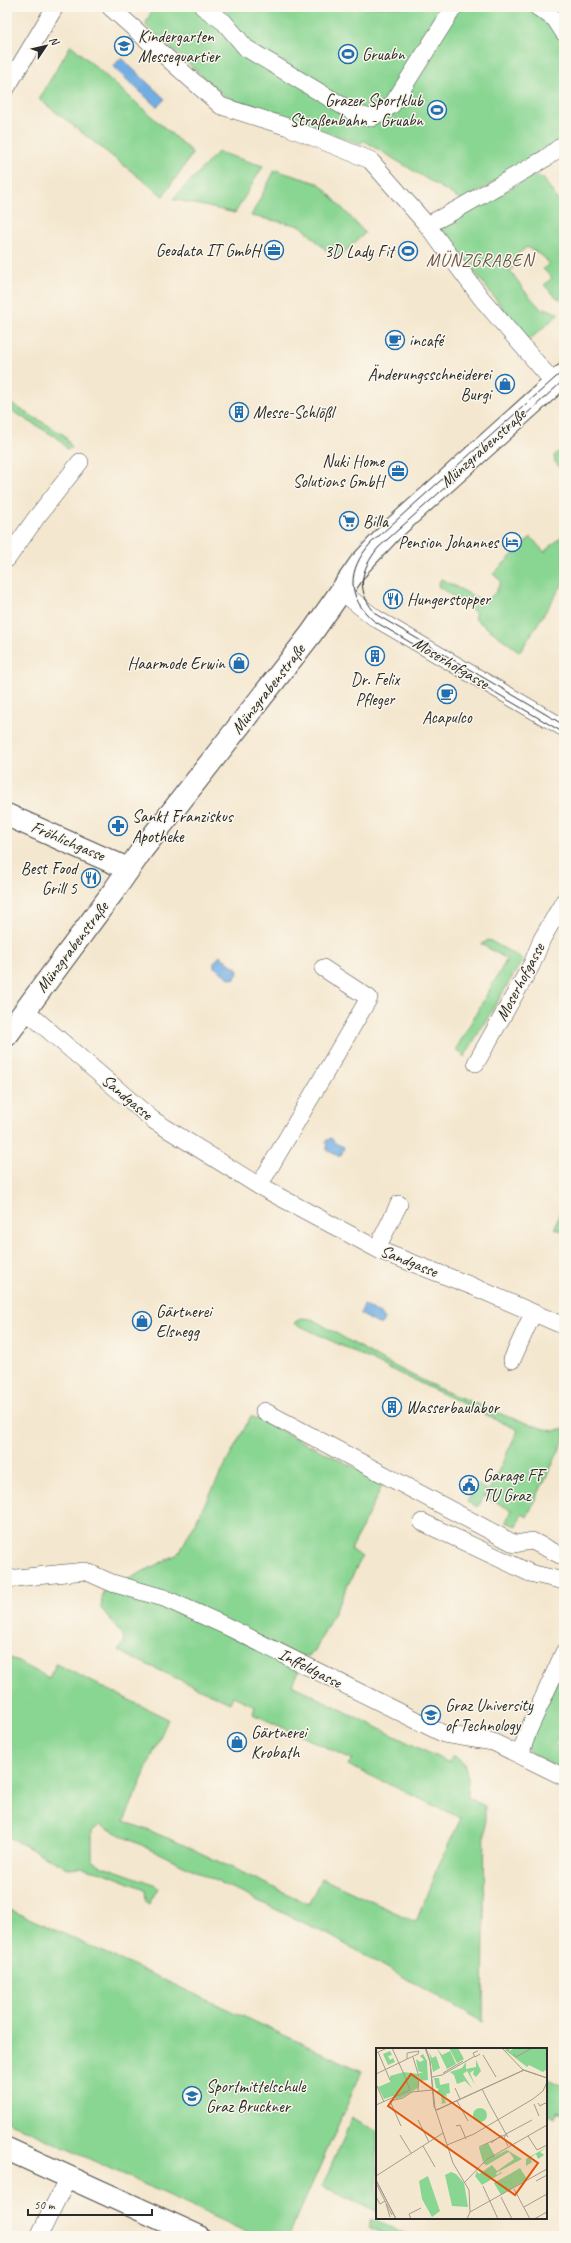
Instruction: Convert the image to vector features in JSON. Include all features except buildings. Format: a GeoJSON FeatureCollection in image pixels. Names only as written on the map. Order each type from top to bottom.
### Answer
{"type":"FeatureCollection","features":[{"type":"Feature","properties":{"kind":"main road","name":"Münzgrabenstraße"},"geometry":{"type":"LineString","coordinates":[[7,1035],[128,869],[342,592],[360,564],[375,547],[559,379]]}},
{"type":"Feature","properties":{"kind":"main road","name":"Fröhlichgasse"},"geometry":{"type":"LineString","coordinates":[[7,815],[128,869]]}},
{"type":"Feature","properties":{"kind":"main road"},"geometry":{"type":"LineString","coordinates":[[7,2149],[198,2236]]}},
{"type":"Feature","properties":{"kind":"street"},"geometry":{"type":"LineString","coordinates":[[7,88],[56,7]]}},
{"type":"Feature","properties":{"kind":"street"},"geometry":{"type":"LineString","coordinates":[[110,7],[221,106],[288,128],[370,160],[427,224],[482,299],[559,379]]}},
{"type":"Feature","properties":{"kind":"street"},"geometry":{"type":"LineString","coordinates":[[203,7],[224,22],[246,48],[356,114],[372,118],[392,105],[454,7]]}},
{"type":"Feature","properties":{"kind":"street"},"geometry":{"type":"LineString","coordinates":[[537,7],[555,19],[564,33]]}},
{"type":"Feature","properties":{"kind":"street"},"geometry":{"type":"LineString","coordinates":[[427,224],[456,210],[540,162],[564,144]]}},
{"type":"Feature","properties":{"kind":"street"},"geometry":{"type":"LineString","coordinates":[[7,559],[36,518],[80,462]]}},
{"type":"Feature","properties":{"kind":"street","name":"Moserhofgasse"},"geometry":{"type":"LineString","coordinates":[[342,592],[375,618],[564,728]]}},
{"type":"Feature","properties":{"kind":"street","name":"Moserhofgasse"},"geometry":{"type":"LineString","coordinates":[[476,1063],[532,964],[542,939],[564,900]]}},
{"type":"Feature","properties":{"kind":"street"},"geometry":{"type":"LineString","coordinates":[[259,1186],[369,998],[323,968]]}},
{"type":"Feature","properties":{"kind":"street","name":"Sandgasse"},"geometry":{"type":"LineString","coordinates":[[25,1010],[154,1120],[259,1186],[377,1248],[564,1326]]}},
{"type":"Feature","properties":{"kind":"street"},"geometry":{"type":"LineString","coordinates":[[377,1248],[399,1204]]}},
{"type":"Feature","properties":{"kind":"street"},"geometry":{"type":"LineString","coordinates":[[512,1360],[533,1313]]}},
{"type":"Feature","properties":{"kind":"street"},"geometry":{"type":"LineString","coordinates":[[264,1411],[515,1544],[532,1541],[564,1557]]}},
{"type":"Feature","properties":{"kind":"street"},"geometry":{"type":"LineString","coordinates":[[422,1522],[530,1573],[564,1581]]}},
{"type":"Feature","properties":{"kind":"street","name":"Inffeldgasse"},"geometry":{"type":"LineString","coordinates":[[7,1579],[85,1571],[101,1578],[171,1601],[444,1734],[493,1742],[564,1777]]}},
{"type":"Feature","properties":{"kind":"street"},"geometry":{"type":"LineString","coordinates":[[520,1755],[529,1728],[564,1652]]}},
{"type":"Feature","properties":{"kind":"street"},"geometry":{"type":"LineString","coordinates":[[39,2236],[68,2176]]}},
{"type":"Feature","properties":{"kind":"green space","name":"Grazer Sportklub Straßenbahn - Gruabn"},"geometry":{"type":"Polygon","coordinates":[[[154,7],[564,7],[564,139],[463,201],[363,140],[361,144],[228,99],[145,25],[154,7]]]}},
{"type":"Feature","properties":{"kind":"green space"},"geometry":{"type":"Polygon","coordinates":[[[71,45],[193,153],[163,196],[39,99],[71,45]]]}},
{"type":"Feature","properties":{"kind":"green space"},"geometry":{"type":"Polygon","coordinates":[[[218,152],[263,166],[235,213],[173,199],[218,152]]]}},
{"type":"Feature","properties":{"kind":"green space"},"geometry":{"type":"Polygon","coordinates":[[[275,170],[320,184],[365,233],[336,260],[301,226],[251,216],[275,170]]]}},
{"type":"Feature","properties":{"kind":"green space"},"geometry":{"type":"Polygon","coordinates":[[[533,175],[543,178],[564,210],[564,301],[557,298],[544,285],[552,278],[543,269],[549,264],[544,257],[527,247],[513,258],[518,264],[510,270],[523,289],[542,310],[545,308],[559,314],[528,341],[439,226],[478,208],[533,175]]]}},
{"type":"Feature","properties":{"kind":"green space"},"geometry":{"type":"Polygon","coordinates":[[[7,401],[64,435],[72,448],[67,449],[59,439],[7,408],[7,401]]]}},
{"type":"Feature","properties":{"kind":"green space"},"geometry":{"type":"Polygon","coordinates":[[[564,446],[564,472],[555,462],[554,456],[564,446]]]}},
{"type":"Feature","properties":{"kind":"green space"},"geometry":{"type":"Polygon","coordinates":[[[564,534],[564,582],[520,652],[474,618],[476,613],[438,586],[441,579],[485,602],[496,592],[501,581],[493,574],[531,537],[544,552],[564,534]]]}},
{"type":"Feature","properties":{"kind":"green space"},"geometry":{"type":"Polygon","coordinates":[[[489,940],[523,959],[464,1057],[456,1049],[507,959],[481,944],[489,940]]]}},
{"type":"Feature","properties":{"kind":"green space"},"geometry":{"type":"Polygon","coordinates":[[[564,1198],[564,1232],[555,1228],[564,1198]]]}},
{"type":"Feature","properties":{"kind":"green space"},"geometry":{"type":"Polygon","coordinates":[[[301,1318],[312,1319],[380,1359],[442,1390],[506,1416],[541,1428],[554,1431],[564,1428],[564,1440],[527,1517],[522,1514],[516,1526],[506,1522],[511,1510],[484,1496],[478,1507],[467,1502],[476,1484],[489,1491],[518,1430],[294,1323],[301,1318]]]}},
{"type":"Feature","properties":{"kind":"green space"},"geometry":{"type":"Polygon","coordinates":[[[251,1416],[384,1482],[351,1550],[362,1557],[314,1652],[309,1656],[301,1656],[126,1580],[176,1555],[180,1551],[251,1416]]]}},
{"type":"Feature","properties":{"kind":"green space"},"geometry":{"type":"Polygon","coordinates":[[[109,1587],[128,1591],[266,1652],[299,1672],[292,1685],[449,1763],[453,1755],[464,1763],[468,1777],[468,1798],[485,1806],[483,2022],[327,1934],[100,1825],[92,1831],[92,1860],[100,1865],[154,1884],[158,1888],[149,1904],[146,1902],[145,1889],[102,1872],[81,1867],[67,1868],[7,1836],[7,1656],[49,1678],[56,1664],[168,1719],[124,1821],[175,1841],[309,1904],[321,1878],[416,1922],[436,1871],[461,1818],[348,1765],[352,1759],[253,1714],[255,1706],[233,1696],[230,1703],[118,1651],[124,1643],[123,1635],[101,1608],[103,1592],[109,1587]]]}},
{"type":"Feature","properties":{"kind":"green space"},"geometry":{"type":"Polygon","coordinates":[[[564,1664],[564,1738],[559,1736],[556,1745],[564,1749],[564,1764],[561,1770],[530,1752],[527,1746],[564,1664]]]}},
{"type":"Feature","properties":{"kind":"green space","name":"Sportmittelschule Graz Bruckner"},"geometry":{"type":"Polygon","coordinates":[[[7,1908],[362,2071],[289,2236],[256,2236],[7,2121],[7,1908]]]}},
{"type":"Feature","properties":{"kind":"green space"},"geometry":{"type":"Polygon","coordinates":[[[547,2078],[564,2087],[564,2114],[557,2111],[555,2117],[547,2113],[547,2078]]]}},
{"type":"Feature","properties":{"kind":"green space"},"geometry":{"type":"Polygon","coordinates":[[[352,2118],[376,2130],[376,2212],[322,2187],[352,2118]]]}},
{"type":"Feature","properties":{"kind":"green space"},"geometry":{"type":"Polygon","coordinates":[[[372,2219],[410,2236],[388,2236],[369,2227],[372,2219]]]}},
{"type":"Feature","properties":{"kind":"water"},"geometry":{"type":"Polygon","coordinates":[[[121,58],[165,99],[157,107],[113,67],[121,58]]]}},
{"type":"Feature","properties":{"kind":"water"},"geometry":{"type":"Polygon","coordinates":[[[220,956],[237,969],[238,973],[235,978],[231,979],[214,967],[214,962],[220,956]]]}},
{"type":"Feature","properties":{"kind":"water"},"geometry":{"type":"Polygon","coordinates":[[[331,1138],[335,1143],[344,1147],[341,1156],[327,1150],[326,1141],[331,1138]]]}},
{"type":"Feature","properties":{"kind":"water"},"geometry":{"type":"Polygon","coordinates":[[[364,1305],[382,1315],[384,1319],[381,1324],[378,1324],[360,1314],[364,1305]]]}},
{"type":"Feature","properties":{"kind":"tram line"},"geometry":{"type":"LineString","coordinates":[[564,370],[371,543],[357,563],[353,583],[354,593],[358,602],[374,621],[564,733]]}},
{"type":"Feature","properties":{"kind":"tram line"},"geometry":{"type":"LineString","coordinates":[[564,380],[378,548],[367,565],[362,581],[365,598],[377,615],[564,725]]}},
{"type":"Feature","properties":{"kind":"place","name":"Kindergarten Messequartier"},"geometry":{"type":"Point","coordinates":[124,46]}},
{"type":"Feature","properties":{"kind":"place","name":"Gruabn"},"geometry":{"type":"Point","coordinates":[348,54]}},
{"type":"Feature","properties":{"kind":"place","name":"Grazer Sportklub Straßenbahn - Gruabn"},"geometry":{"type":"Point","coordinates":[437,110]}},
{"type":"Feature","properties":{"kind":"place","name":"Geodata IT GmbH"},"geometry":{"type":"Point","coordinates":[274,250]}},
{"type":"Feature","properties":{"kind":"place","name":"3D Lady Fit"},"geometry":{"type":"Point","coordinates":[408,251]}},
{"type":"Feature","properties":{"kind":"place","name":"incafé"},"geometry":{"type":"Point","coordinates":[395,340]}},
{"type":"Feature","properties":{"kind":"place","name":"Änderungsschneiderei Burgi"},"geometry":{"type":"Point","coordinates":[505,384]}},
{"type":"Feature","properties":{"kind":"place","name":"Messe-Schlößl"},"geometry":{"type":"Point","coordinates":[239,412]}},
{"type":"Feature","properties":{"kind":"place","name":"Nuki Home Solutions GmbH"},"geometry":{"type":"Point","coordinates":[398,471]}},
{"type":"Feature","properties":{"kind":"place","name":"Billa"},"geometry":{"type":"Point","coordinates":[349,521]}},
{"type":"Feature","properties":{"kind":"place","name":"Pension Johannes"},"geometry":{"type":"Point","coordinates":[512,542]}},
{"type":"Feature","properties":{"kind":"place","name":"Hungerstopper"},"geometry":{"type":"Point","coordinates":[393,599]}},
{"type":"Feature","properties":{"kind":"place","name":"Dr. Felix Pfleger"},"geometry":{"type":"Point","coordinates":[375,656]}},
{"type":"Feature","properties":{"kind":"place","name":"Haarmode Erwin"},"geometry":{"type":"Point","coordinates":[239,663]}},
{"type":"Feature","properties":{"kind":"place","name":"Acapulco"},"geometry":{"type":"Point","coordinates":[447,694]}},
{"type":"Feature","properties":{"kind":"place","name":"Sankt Franziskus Apotheke"},"geometry":{"type":"Point","coordinates":[118,826]}},
{"type":"Feature","properties":{"kind":"place","name":"Best Food Grill 5"},"geometry":{"type":"Point","coordinates":[91,878]}},
{"type":"Feature","properties":{"kind":"place","name":"Gärtnerei Elsnegg"},"geometry":{"type":"Point","coordinates":[142,1321]}},
{"type":"Feature","properties":{"kind":"place","name":"Wasserbaulabor"},"geometry":{"type":"Point","coordinates":[392,1407]}},
{"type":"Feature","properties":{"kind":"place","name":"Garage FF TU Graz"},"geometry":{"type":"Point","coordinates":[469,1485]}},
{"type":"Feature","properties":{"kind":"place","name":"Graz University of Technology"},"geometry":{"type":"Point","coordinates":[431,1715]}},
{"type":"Feature","properties":{"kind":"place","name":"Gärtnerei Krobath"},"geometry":{"type":"Point","coordinates":[237,1742]}},
{"type":"Feature","properties":{"kind":"place","name":"Sportmittelschule Graz Bruckner"},"geometry":{"type":"Point","coordinates":[192,2096]}},
{"type":"Feature","properties":{"kind":"district","name":"MÜNZGRABEN"},"geometry":{"type":"Point","coordinates":[480,260]}}]}
